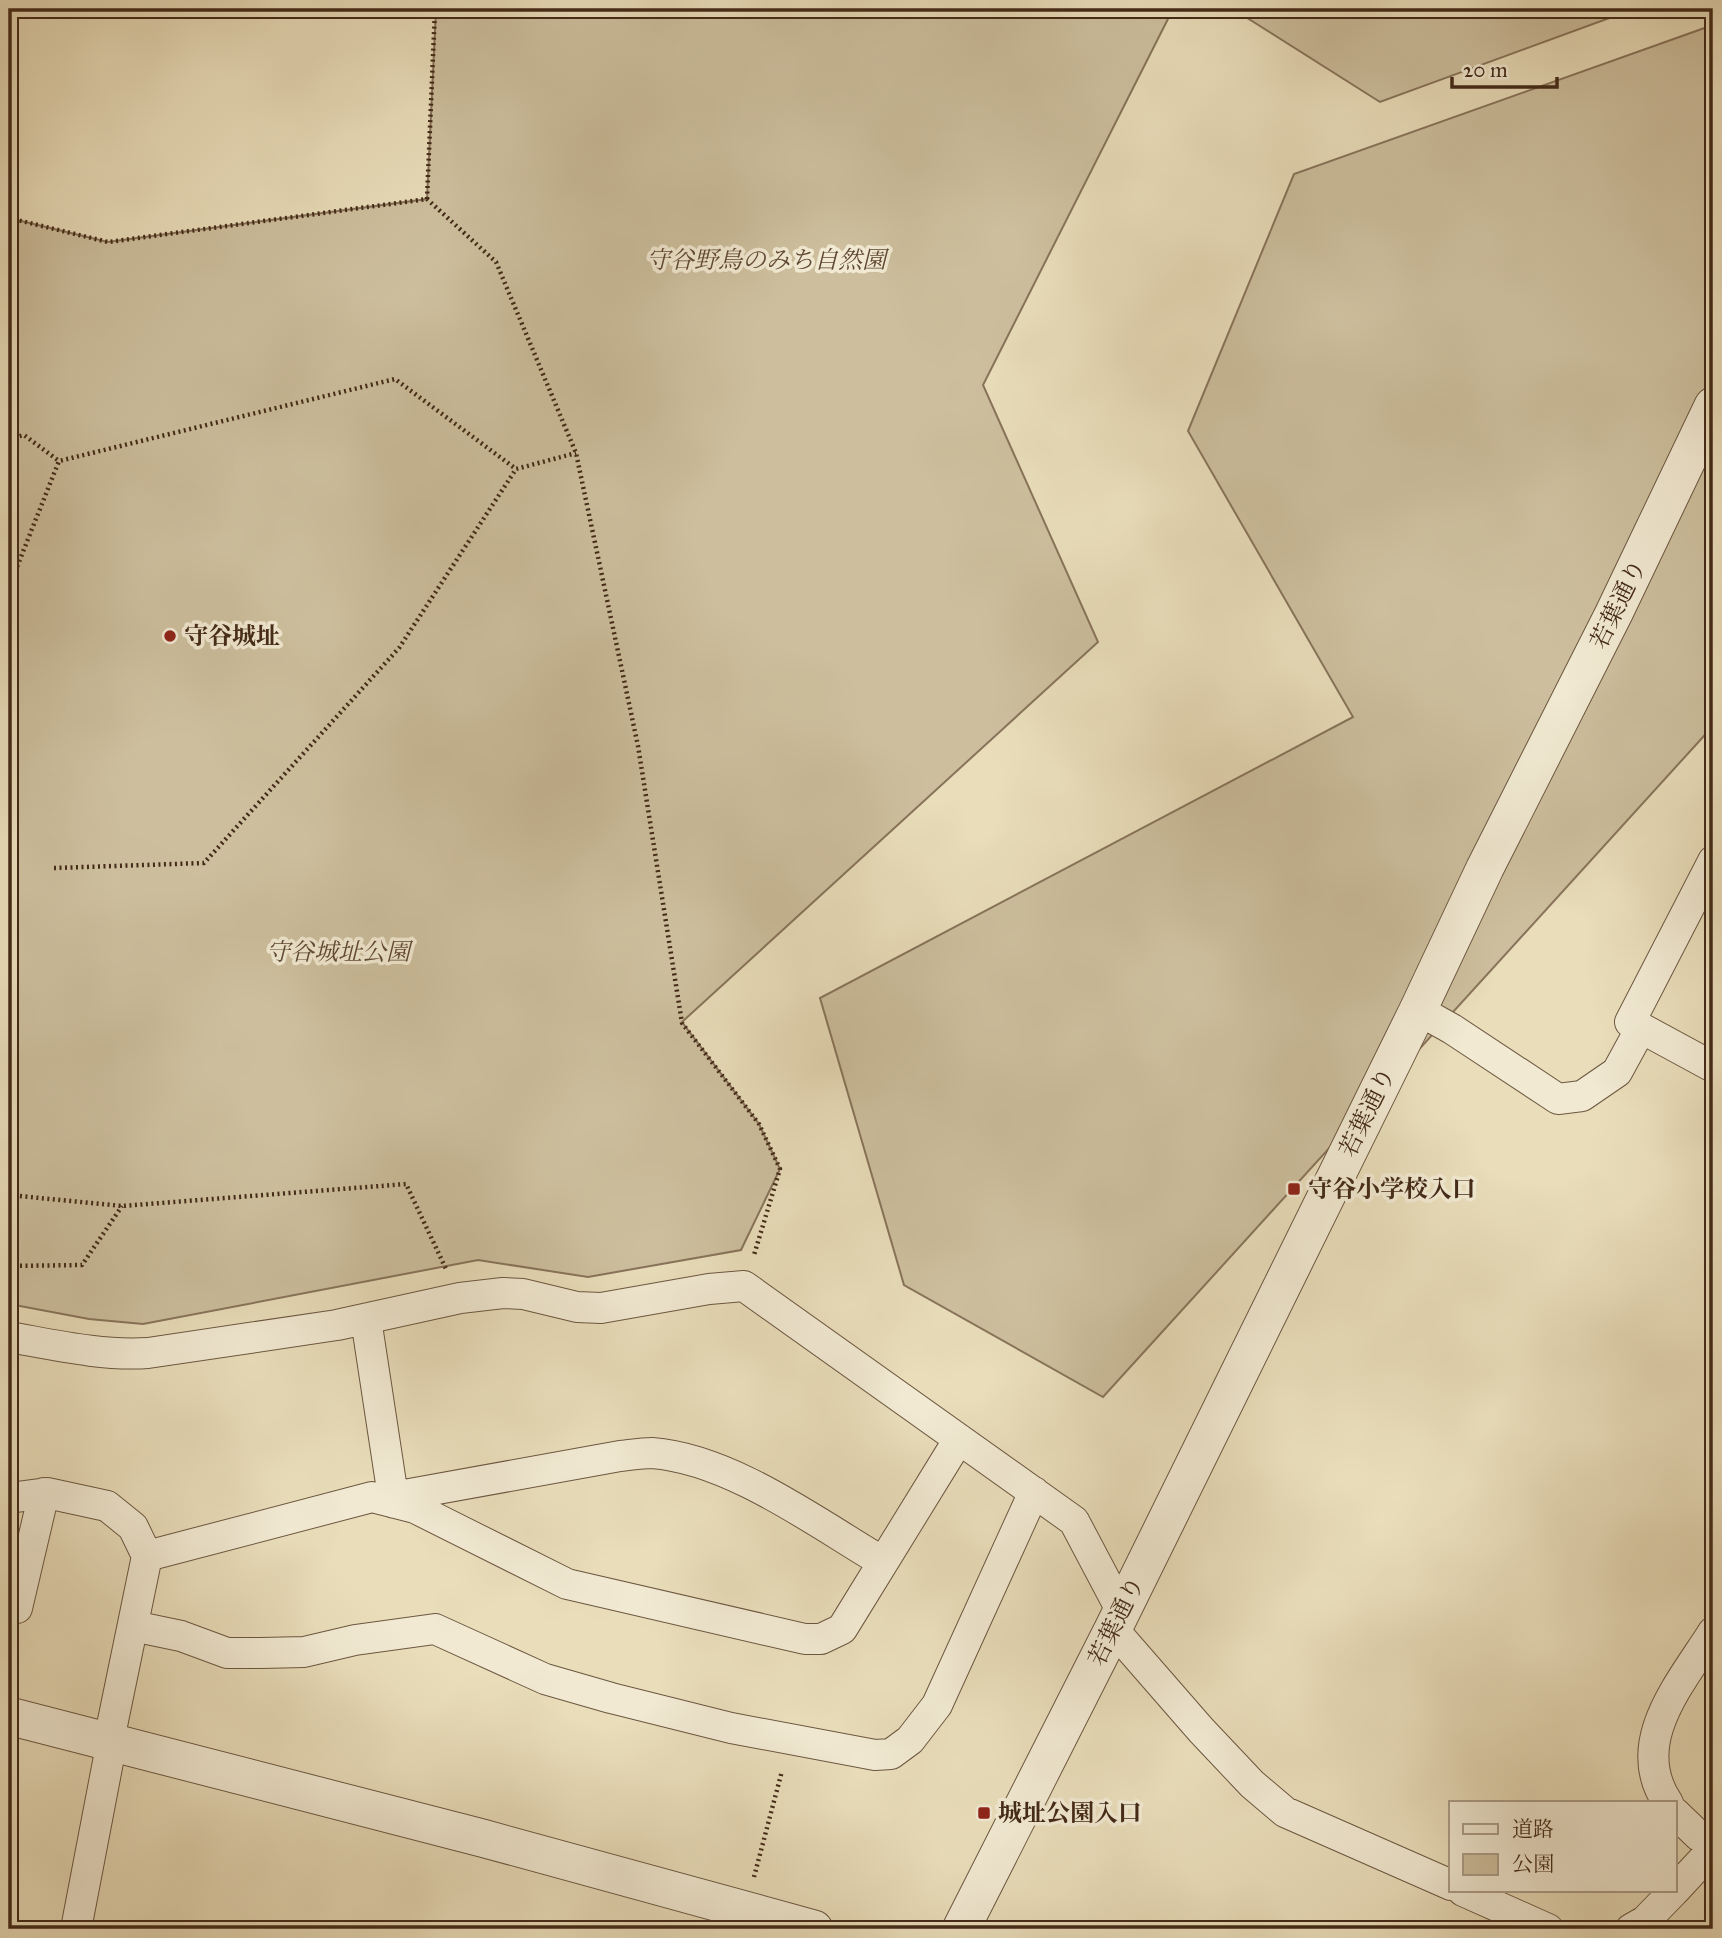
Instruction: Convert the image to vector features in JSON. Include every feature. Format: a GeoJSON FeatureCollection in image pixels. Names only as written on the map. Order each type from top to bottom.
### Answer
{"type":"FeatureCollection","features":[{"type":"Feature","properties":{"kind":"street","name":"若葉通り"},"geometry":{"type":"LineString","coordinates":[[961,1929],[1117,1620],[1418,1010],[1485,868],[1614,613],[1713,406]]}},
{"type":"Feature","properties":{"kind":"street"},"geometry":{"type":"LineString","coordinates":[[1713,861],[1630,1022],[1713,1067]]}},
{"type":"Feature","properties":{"kind":"street"},"geometry":{"type":"LineString","coordinates":[[1418,1010],[1452,1029],[1558,1099],[1582,1096],[1617,1072],[1641,1028]]}},
{"type":"Feature","properties":{"kind":"street"},"geometry":{"type":"LineString","coordinates":[[9,1337],[96,1353],[122,1355],[366,1319],[460,1298],[503,1293],[523,1294],[577,1307],[601,1308],[709,1289],[744,1286],[1074,1521],[1117,1620],[1201,1730],[1252,1784],[1286,1812],[1449,1884]]}},
{"type":"Feature","properties":{"kind":"street"},"geometry":{"type":"LineString","coordinates":[[366,1319],[393,1500]]}},
{"type":"Feature","properties":{"kind":"street"},"geometry":{"type":"LineString","coordinates":[[147,1556],[372,1497],[393,1500],[415,1508],[567,1584],[804,1639],[821,1639],[842,1629],[959,1439]]}},
{"type":"Feature","properties":{"kind":"street"},"geometry":{"type":"LineString","coordinates":[[393,1500],[620,1456],[649,1453],[698,1462],[743,1479],[883,1562]]}},
{"type":"Feature","properties":{"kind":"street"},"geometry":{"type":"LineString","coordinates":[[132,1626],[181,1636],[227,1653],[304,1652],[355,1640],[435,1629],[545,1679],[731,1728],[875,1755],[891,1754],[910,1740],[937,1705],[1034,1492]]}},
{"type":"Feature","properties":{"kind":"street"},"geometry":{"type":"LineString","coordinates":[[9,1498],[44,1493],[107,1506],[133,1527],[147,1556],[76,1929]]}},
{"type":"Feature","properties":{"kind":"street"},"geometry":{"type":"LineString","coordinates":[[9,1608],[18,1608],[44,1493]]}},
{"type":"Feature","properties":{"kind":"street"},"geometry":{"type":"LineString","coordinates":[[1666,1801],[1658,1790],[1654,1773],[1653,1744],[1662,1713],[1713,1632]]}},
{"type":"Feature","properties":{"kind":"street"},"geometry":{"type":"LineString","coordinates":[[9,1716],[495,1842],[814,1929]]}},
{"type":"Feature","properties":{"kind":"street"},"geometry":{"type":"LineString","coordinates":[[1676,1814],[1713,1847],[1676,1888]]}},
{"type":"Feature","properties":{"kind":"street"},"geometry":{"type":"LineString","coordinates":[[1464,1892],[1548,1929]]}},
{"type":"Feature","properties":{"kind":"street"},"geometry":{"type":"LineString","coordinates":[[1631,1929],[1645,1921],[1672,1892]]}},
{"type":"Feature","properties":{"kind":"path"},"geometry":{"type":"LineString","coordinates":[[427,199],[435,9]]}},
{"type":"Feature","properties":{"kind":"path"},"geometry":{"type":"LineString","coordinates":[[9,218],[108,242],[427,199]]}},
{"type":"Feature","properties":{"kind":"path"},"geometry":{"type":"LineString","coordinates":[[427,199],[496,262],[576,453],[638,746],[682,1023],[759,1124],[780,1169],[744,1286]]}},
{"type":"Feature","properties":{"kind":"path"},"geometry":{"type":"LineString","coordinates":[[59,461],[395,379],[516,469]]}},
{"type":"Feature","properties":{"kind":"path"},"geometry":{"type":"LineString","coordinates":[[9,439],[24,435],[59,461]]}},
{"type":"Feature","properties":{"kind":"path"},"geometry":{"type":"LineString","coordinates":[[54,868],[204,863],[399,648],[516,469],[576,453]]}},
{"type":"Feature","properties":{"kind":"path"},"geometry":{"type":"LineString","coordinates":[[9,587],[59,461]]}},
{"type":"Feature","properties":{"kind":"path"},"geometry":{"type":"LineString","coordinates":[[9,1195],[122,1206],[406,1184],[460,1298]]}},
{"type":"Feature","properties":{"kind":"path"},"geometry":{"type":"LineString","coordinates":[[9,1266],[82,1265],[122,1206]]}},
{"type":"Feature","properties":{"kind":"path"},"geometry":{"type":"LineString","coordinates":[[753,1878],[791,1740]]}},
{"type":"Feature","properties":{"kind":"green space","name":"守谷城址公園"},"geometry":{"type":"Polygon","coordinates":[[[436,9],[1173,9],[983,385],[1098,642],[682,1022],[759,1124],[780,1169],[741,1250],[588,1277],[478,1260],[143,1324],[89,1319],[9,1304],[9,218],[108,242],[427,199],[436,9]]]}},
{"type":"Feature","properties":{"kind":"green space"},"geometry":{"type":"Polygon","coordinates":[[[1233,9],[1634,9],[1380,102],[1233,9]]]}},
{"type":"Feature","properties":{"kind":"green space"},"geometry":{"type":"Polygon","coordinates":[[[1713,25],[1713,726],[1103,1397],[904,1285],[820,998],[1353,717],[1188,431],[1294,174],[1713,25]]]}},
{"type":"Feature","properties":{"kind":"place","name":"守谷城址"},"geometry":{"type":"Point","coordinates":[170,636]}},
{"type":"Feature","properties":{"kind":"place","name":"守谷小学校入口"},"geometry":{"type":"Point","coordinates":[1294,1189]}},
{"type":"Feature","properties":{"kind":"place","name":"城址公園入口"},"geometry":{"type":"Point","coordinates":[984,1813]}},
{"type":"Feature","properties":{"kind":"park label","name":"守谷野鳥のみち自然園"},"geometry":{"type":"Point","coordinates":[766,260]}}]}
